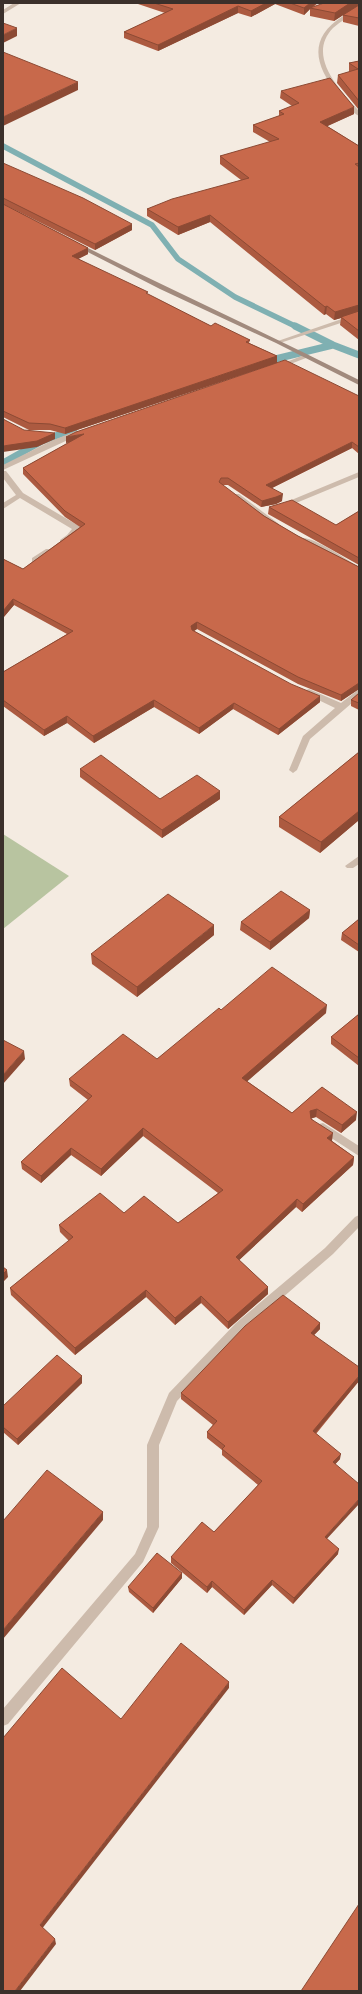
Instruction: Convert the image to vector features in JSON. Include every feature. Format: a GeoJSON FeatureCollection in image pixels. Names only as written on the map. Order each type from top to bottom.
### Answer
{"type":"FeatureCollection","features":[{"type":"Feature","properties":{"kind":"street"},"geometry":{"type":"LineString","coordinates":[[3,12],[18,3]]}},
{"type":"Feature","properties":{"kind":"street"},"geometry":{"type":"LineString","coordinates":[[359,8],[330,29],[321,40],[320,58],[328,79],[359,114]]}},
{"type":"Feature","properties":{"kind":"street"},"geometry":{"type":"LineString","coordinates":[[72,242],[162,288],[278,342],[293,351],[359,383]]}},
{"type":"Feature","properties":{"kind":"street"},"geometry":{"type":"LineString","coordinates":[[278,342],[359,315]]}},
{"type":"Feature","properties":{"kind":"street"},"geometry":{"type":"LineString","coordinates":[[270,370],[303,356]]}},
{"type":"Feature","properties":{"kind":"street"},"geometry":{"type":"LineString","coordinates":[[3,468],[60,437],[88,431]]}},
{"type":"Feature","properties":{"kind":"street"},"geometry":{"type":"LineString","coordinates":[[3,473],[20,495],[76,528],[70,537],[35,560]]}},
{"type":"Feature","properties":{"kind":"street"},"geometry":{"type":"LineString","coordinates":[[230,492],[266,510],[359,474]]}},
{"type":"Feature","properties":{"kind":"street"},"geometry":{"type":"LineString","coordinates":[[3,507],[20,495]]}},
{"type":"Feature","properties":{"kind":"street"},"geometry":{"type":"LineString","coordinates":[[266,510],[267,519],[281,527]]}},
{"type":"Feature","properties":{"kind":"street"},"geometry":{"type":"LineString","coordinates":[[294,535],[320,547],[359,570]]}},
{"type":"Feature","properties":{"kind":"street"},"geometry":{"type":"LineString","coordinates":[[300,689],[341,707]]}},
{"type":"Feature","properties":{"kind":"street"},"geometry":{"type":"LineString","coordinates":[[293,770],[306,738],[359,692]]}},
{"type":"Feature","properties":{"kind":"street"},"geometry":{"type":"LineString","coordinates":[[350,866],[359,859]]}},
{"type":"Feature","properties":{"kind":"street"},"geometry":{"type":"LineString","coordinates":[[315,1122],[359,1152]]}},
{"type":"Feature","properties":{"kind":"street"},"geometry":{"type":"LineString","coordinates":[[3,1719],[139,1558],[153,1527],[153,1445],[173,1397],[240,1327],[329,1251],[359,1220]]}},
{"type":"Feature","properties":{"kind":"green space"},"geometry":{"type":"Polygon","coordinates":[[[3,834],[69,876],[3,929],[3,834]]]}},
{"type":"Feature","properties":{"kind":"building"},"geometry":{"type":"Polygon","coordinates":[[[154,3],[266,3],[251,11],[238,6],[158,45],[124,32],[173,9],[154,3]]]}},
{"type":"Feature","properties":{"kind":"building"},"geometry":{"type":"Polygon","coordinates":[[[290,3],[310,3],[304,8],[290,3]]]}},
{"type":"Feature","properties":{"kind":"building"},"geometry":{"type":"Polygon","coordinates":[[[324,3],[350,3],[335,13],[310,8],[324,3]]]}},
{"type":"Feature","properties":{"kind":"building"},"geometry":{"type":"Polygon","coordinates":[[[359,5],[359,18],[343,15],[359,5]]]}},
{"type":"Feature","properties":{"kind":"building"},"geometry":{"type":"Polygon","coordinates":[[[3,23],[17,28],[3,35],[3,23]]]}},
{"type":"Feature","properties":{"kind":"building"},"geometry":{"type":"Polygon","coordinates":[[[3,52],[78,82],[3,117],[3,52]]]}},
{"type":"Feature","properties":{"kind":"building"},"geometry":{"type":"Polygon","coordinates":[[[359,61],[359,101],[338,75],[358,69],[349,63],[359,61]]]}},
{"type":"Feature","properties":{"kind":"building"},"geometry":{"type":"Polygon","coordinates":[[[330,78],[354,107],[320,122],[359,146],[359,163],[355,164],[359,167],[359,305],[335,312],[327,306],[325,307],[210,215],[178,227],[147,209],[172,199],[249,178],[220,156],[279,139],[253,125],[284,114],[279,111],[299,103],[281,91],[330,78]]]}},
{"type":"Feature","properties":{"kind":"building"},"geometry":{"type":"Polygon","coordinates":[[[3,163],[83,198],[132,224],[95,244],[3,198],[3,163]]]}},
{"type":"Feature","properties":{"kind":"building"},"geometry":{"type":"Polygon","coordinates":[[[3,204],[88,248],[72,256],[148,292],[146,293],[211,326],[215,323],[250,340],[246,342],[277,356],[65,428],[50,424],[29,423],[3,411],[3,204]]]}},
{"type":"Feature","properties":{"kind":"building"},"geometry":{"type":"Polygon","coordinates":[[[359,311],[359,331],[341,317],[359,311]]]}},
{"type":"Feature","properties":{"kind":"building"},"geometry":{"type":"Polygon","coordinates":[[[285,360],[359,396],[359,447],[352,442],[266,485],[283,494],[262,501],[228,478],[221,478],[219,482],[264,516],[298,536],[359,567],[359,683],[341,695],[298,677],[197,622],[191,626],[192,630],[291,684],[320,696],[279,729],[234,703],[199,728],[154,700],[93,736],[67,716],[44,730],[3,700],[3,672],[73,631],[13,599],[3,611],[3,559],[23,569],[85,524],[65,511],[23,468],[84,434],[66,437],[76,432],[285,360]]]}},
{"type":"Feature","properties":{"kind":"building"},"geometry":{"type":"Polygon","coordinates":[[[3,419],[24,430],[55,433],[37,441],[3,446],[3,419]]]}},
{"type":"Feature","properties":{"kind":"building"},"geometry":{"type":"Polygon","coordinates":[[[292,500],[336,525],[359,511],[359,558],[269,507],[292,500]]]}},
{"type":"Feature","properties":{"kind":"building"},"geometry":{"type":"Polygon","coordinates":[[[359,693],[359,703],[351,700],[359,693]]]}},
{"type":"Feature","properties":{"kind":"building"},"geometry":{"type":"Polygon","coordinates":[[[359,752],[359,811],[321,842],[279,817],[359,752]]]}},
{"type":"Feature","properties":{"kind":"building"},"geometry":{"type":"Polygon","coordinates":[[[101,755],[160,799],[197,775],[220,791],[162,830],[80,769],[101,755]]]}},
{"type":"Feature","properties":{"kind":"building"},"geometry":{"type":"Polygon","coordinates":[[[281,891],[310,910],[270,942],[241,922],[281,891]]]}},
{"type":"Feature","properties":{"kind":"building"},"geometry":{"type":"Polygon","coordinates":[[[168,894],[214,925],[137,987],[91,954],[168,894]]]}},
{"type":"Feature","properties":{"kind":"building"},"geometry":{"type":"Polygon","coordinates":[[[359,919],[359,945],[342,933],[359,919]]]}},
{"type":"Feature","properties":{"kind":"building"},"geometry":{"type":"Polygon","coordinates":[[[272,967],[327,1005],[242,1078],[292,1113],[322,1087],[357,1112],[342,1125],[317,1109],[310,1111],[311,1119],[333,1133],[327,1138],[354,1157],[303,1204],[297,1199],[236,1257],[268,1287],[228,1322],[201,1296],[175,1318],[146,1290],[75,1348],[10,1288],[73,1237],[59,1225],[100,1193],[124,1213],[144,1196],[178,1223],[223,1190],[143,1128],[101,1169],[71,1148],[41,1176],[21,1162],[92,1096],[69,1079],[123,1034],[157,1059],[219,1008],[221,1010],[272,967]]]}},
{"type":"Feature","properties":{"kind":"building"},"geometry":{"type":"Polygon","coordinates":[[[359,1014],[359,1058],[331,1037],[359,1014]]]}},
{"type":"Feature","properties":{"kind":"building"},"geometry":{"type":"Polygon","coordinates":[[[3,1040],[24,1051],[3,1075],[3,1040]]]}},
{"type":"Feature","properties":{"kind":"building"},"geometry":{"type":"Polygon","coordinates":[[[3,1267],[7,1270],[3,1274],[3,1267]]]}},
{"type":"Feature","properties":{"kind":"building"},"geometry":{"type":"Polygon","coordinates":[[[283,1295],[320,1323],[311,1333],[359,1367],[359,1376],[313,1431],[341,1454],[333,1462],[359,1484],[359,1499],[325,1537],[339,1549],[294,1598],[272,1580],[244,1610],[212,1581],[207,1587],[171,1557],[202,1522],[214,1532],[262,1481],[222,1449],[225,1446],[207,1432],[217,1421],[181,1393],[245,1326],[283,1295]]]}},
{"type":"Feature","properties":{"kind":"building"},"geometry":{"type":"Polygon","coordinates":[[[57,1355],[82,1376],[17,1439],[3,1427],[3,1406],[57,1355]]]}},
{"type":"Feature","properties":{"kind":"building"},"geometry":{"type":"Polygon","coordinates":[[[47,1470],[103,1512],[3,1630],[3,1521],[47,1470]]]}},
{"type":"Feature","properties":{"kind":"building"},"geometry":{"type":"Polygon","coordinates":[[[157,1553],[182,1573],[153,1608],[128,1587],[157,1553]]]}},
{"type":"Feature","properties":{"kind":"building"},"geometry":{"type":"Polygon","coordinates":[[[181,1643],[229,1682],[40,1925],[55,1939],[15,1991],[3,1991],[3,1738],[62,1668],[121,1719],[181,1643]]]}},
{"type":"Feature","properties":{"kind":"building"},"geometry":{"type":"Polygon","coordinates":[[[359,1904],[359,1991],[301,1991],[359,1904]]]}},
{"type":"Feature","properties":{"kind":"waterway"},"geometry":{"type":"LineString","coordinates":[[3,146],[152,225],[178,259],[235,297],[297,327]]}},
{"type":"Feature","properties":{"kind":"waterway"},"geometry":{"type":"LineString","coordinates":[[297,327],[333,345]]}},
{"type":"Feature","properties":{"kind":"waterway"},"geometry":{"type":"LineString","coordinates":[[267,361],[333,345]]}},
{"type":"Feature","properties":{"kind":"waterway"},"geometry":{"type":"LineString","coordinates":[[333,345],[359,355]]}},
{"type":"Feature","properties":{"kind":"waterway"},"geometry":{"type":"LineString","coordinates":[[3,463],[42,441],[74,429]]}}]}
